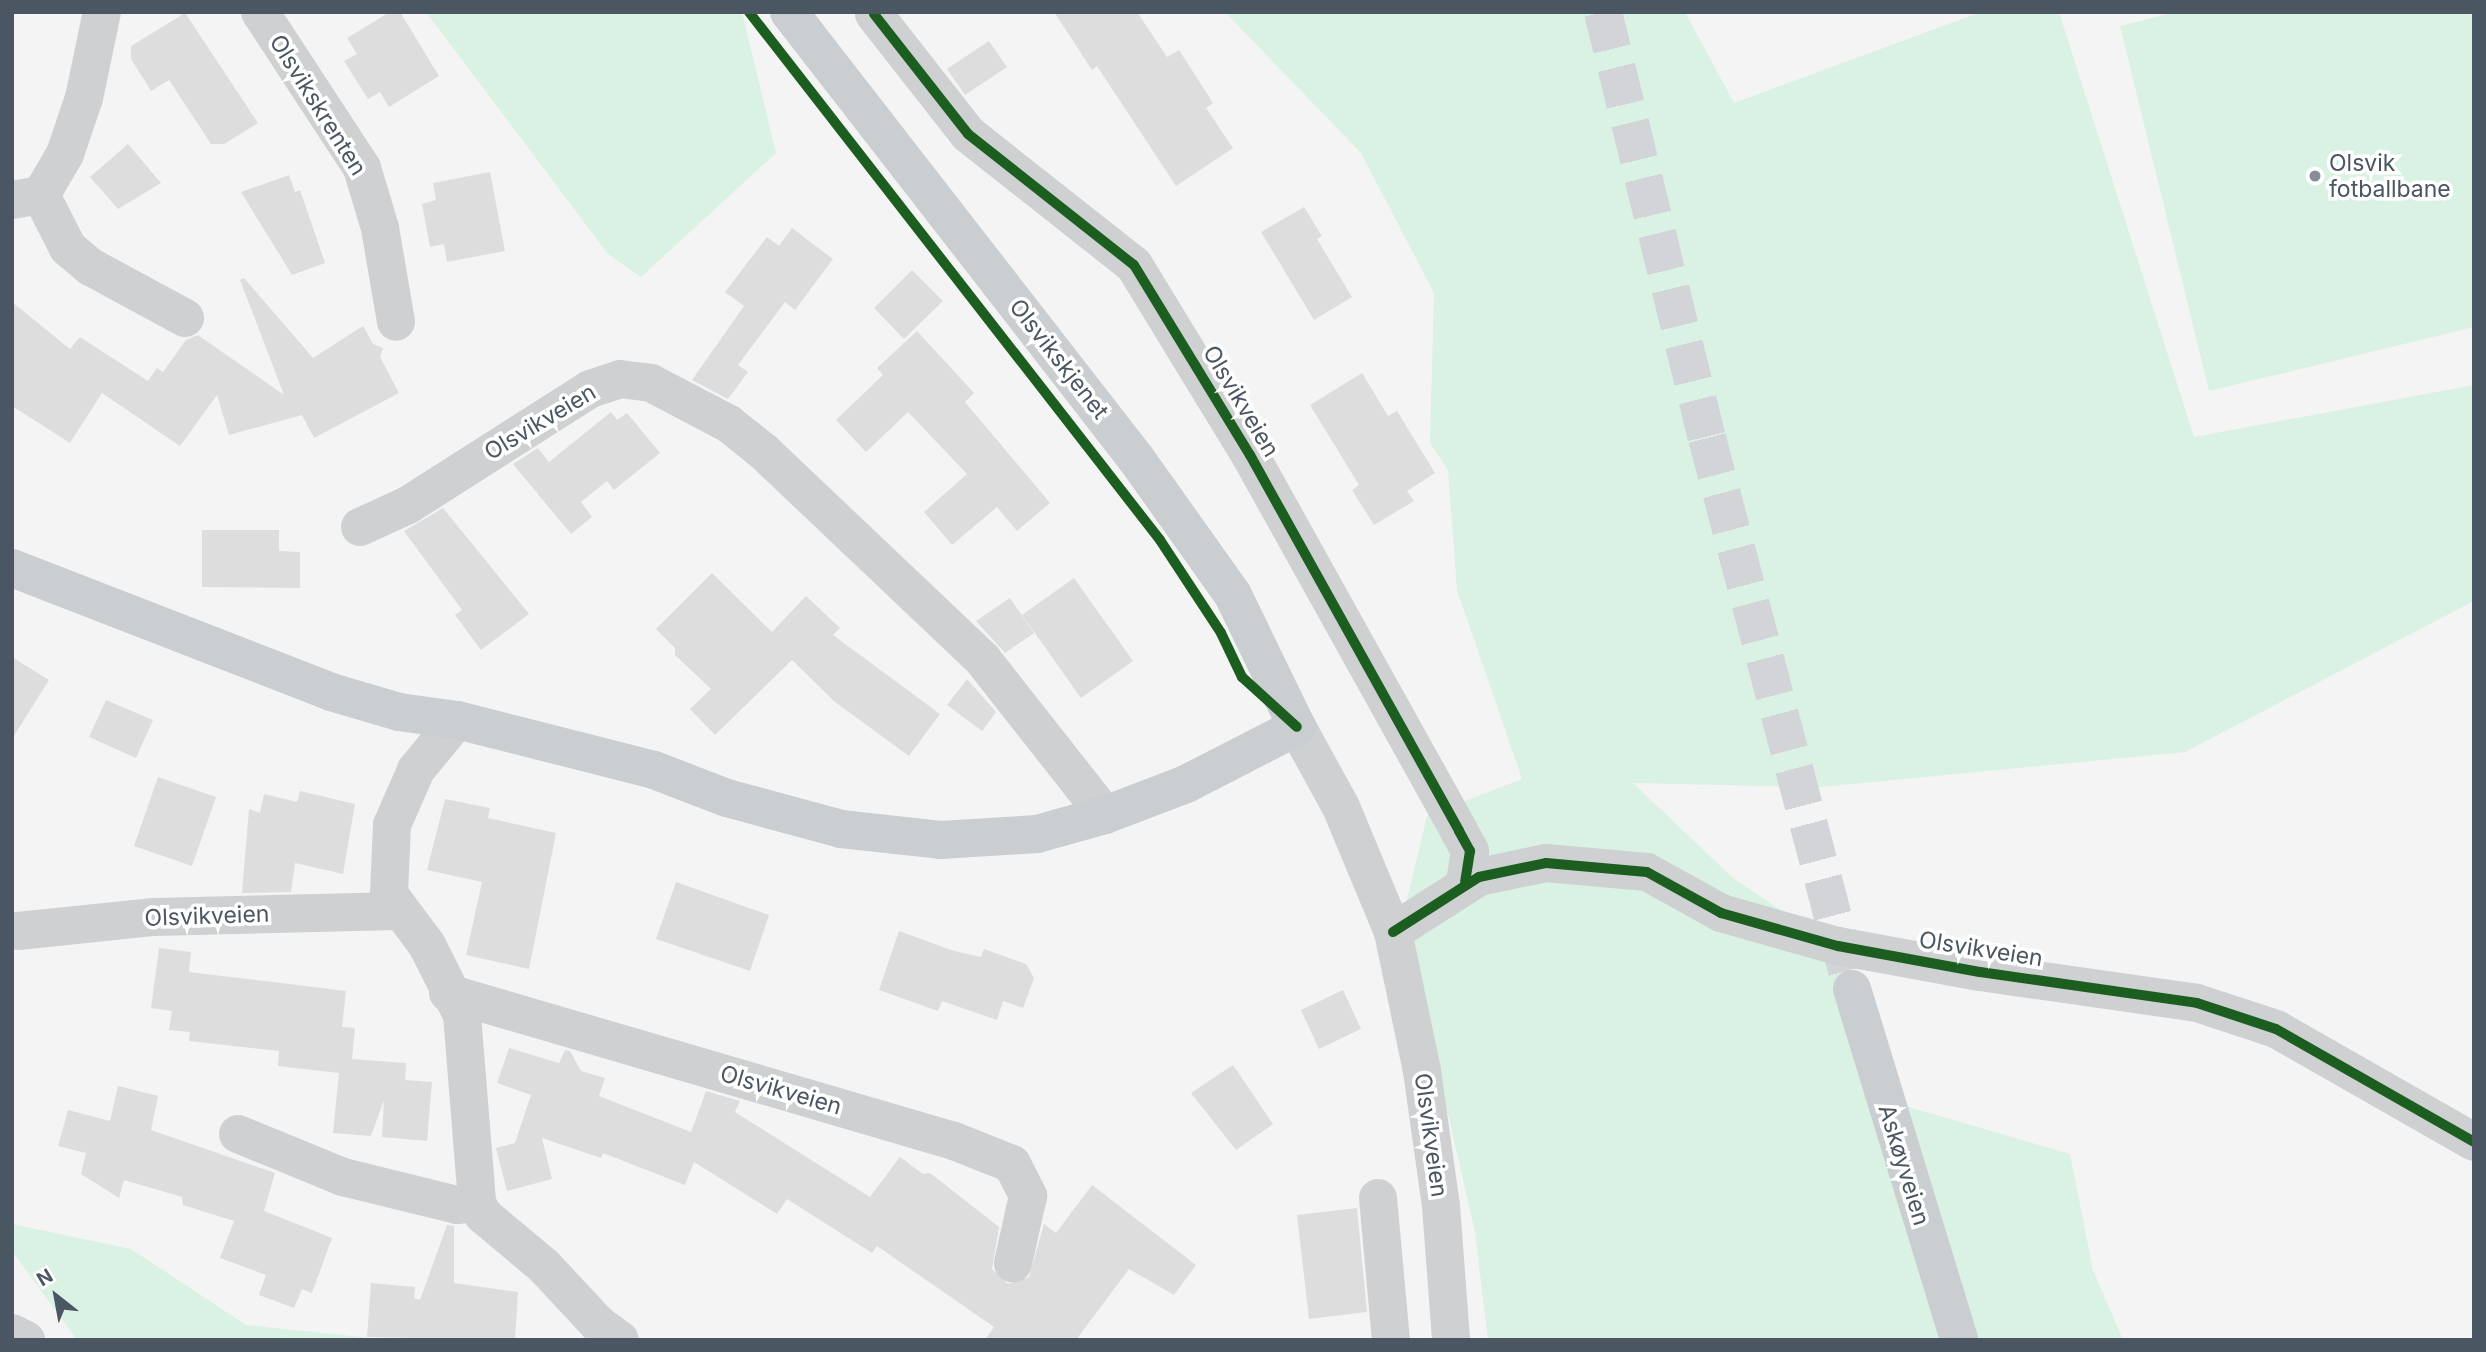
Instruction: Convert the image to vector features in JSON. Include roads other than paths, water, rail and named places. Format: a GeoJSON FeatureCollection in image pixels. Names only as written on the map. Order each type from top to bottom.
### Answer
{"type":"FeatureCollection","features":[{"type":"Feature","properties":{"kind":"main road","name":"Olsvikskjenet"},"geometry":{"type":"LineString","coordinates":[[789,12],[1137,460],[1226,583],[1297,727]]}},
{"type":"Feature","properties":{"kind":"main road"},"geometry":{"type":"LineString","coordinates":[[12,568],[331,692],[399,712],[457,720],[654,770],[727,798],[841,829],[940,840],[1037,834],[1105,815],[1186,784],[1297,727]]}},
{"type":"Feature","properties":{"kind":"main road","name":"Askøyveien"},"geometry":{"type":"LineString","coordinates":[[1852,989],[1959,1340]]}},
{"type":"Feature","properties":{"kind":"street"},"geometry":{"type":"LineString","coordinates":[[102,12],[84,98],[65,154],[27,197],[68,248],[91,267],[186,318]]}},
{"type":"Feature","properties":{"kind":"street","name":"Olsvikskrenten"},"geometry":{"type":"LineString","coordinates":[[260,12],[362,168],[380,228],[396,322]]}},
{"type":"Feature","properties":{"kind":"street","name":"Olsvikveien"},"geometry":{"type":"LineString","coordinates":[[874,14],[968,134],[1134,265],[1250,455],[1459,831],[1469,851],[1465,882]]}},
{"type":"Feature","properties":{"kind":"street","name":"Olsvikveien"},"geometry":{"type":"LineString","coordinates":[[359,527],[408,505],[590,389],[620,379],[651,383],[729,424],[773,460],[983,660],[1105,815]]}},
{"type":"Feature","properties":{"kind":"street"},"geometry":{"type":"LineString","coordinates":[[457,720],[416,770],[392,825],[389,894],[398,911],[427,945],[463,1024],[477,1203],[483,1215],[544,1266],[598,1324],[620,1340]]}},
{"type":"Feature","properties":{"kind":"street","name":"Olsvikveien"},"geometry":{"type":"LineString","coordinates":[[1297,727],[1341,807],[1394,932],[1424,1084],[1441,1206],[1451,1340]]}},
{"type":"Feature","properties":{"kind":"street","name":"Olsvikveien"},"geometry":{"type":"LineString","coordinates":[[1394,932],[1465,882],[1546,863],[1647,872],[1721,913],[1838,946],[1980,972],[2197,1003],[2276,1029],[2474,1142]]}},
{"type":"Feature","properties":{"kind":"street","name":"Olsvikveien"},"geometry":{"type":"LineString","coordinates":[[18,931],[154,917],[398,911]]}},
{"type":"Feature","properties":{"kind":"street","name":"Olsvikveien"},"geometry":{"type":"LineString","coordinates":[[448,993],[954,1141],[1012,1164],[1028,1196],[1013,1263]]}},
{"type":"Feature","properties":{"kind":"street"},"geometry":{"type":"LineString","coordinates":[[238,1134],[343,1177],[457,1205],[477,1203]]}},
{"type":"Feature","properties":{"kind":"street"},"geometry":{"type":"LineString","coordinates":[[1378,1198],[1391,1340]]}},
{"type":"Feature","properties":{"kind":"street"},"geometry":{"type":"LineString","coordinates":[[12,1333],[26,1340]]}},
{"type":"Feature","properties":{"kind":"tunnel"},"geometry":{"type":"LineString","coordinates":[[1603,12],[1707,438],[1852,989]]}},
{"type":"Feature","properties":{"kind":"place","name":"Olsvik fotballbane"},"geometry":{"type":"Point","coordinates":[2315,176]}}]}
